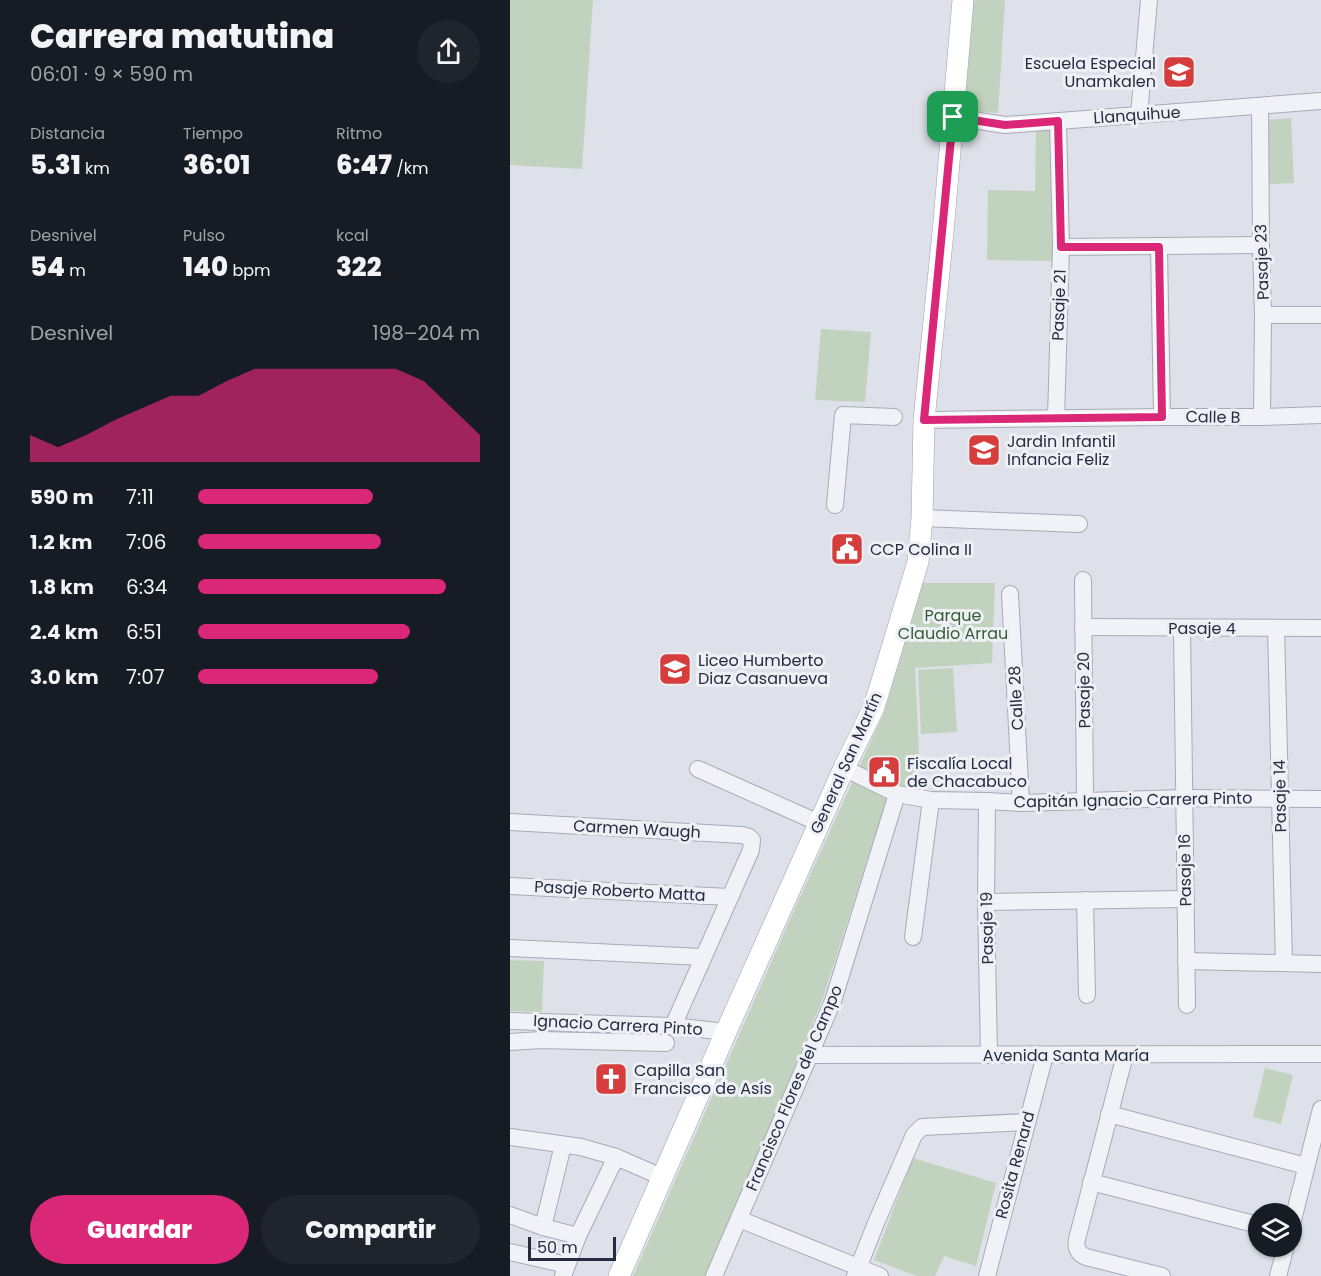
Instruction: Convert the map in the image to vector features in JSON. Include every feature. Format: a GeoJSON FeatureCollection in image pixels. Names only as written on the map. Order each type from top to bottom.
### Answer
{"type":"FeatureCollection","features":[{"type":"Feature","properties":{"kind":"main road","name":"General San Martín"},"geometry":{"type":"LineString","coordinates":[[619,1276],[844,768],[874,707],[918,562],[922,518],[924,420],[963,0]]}},
{"type":"Feature","properties":{"kind":"street"},"geometry":{"type":"LineString","coordinates":[[1139,115],[1149,0]]}},
{"type":"Feature","properties":{"kind":"street","name":"Llanquihue"},"geometry":{"type":"LineString","coordinates":[[953,117],[1005,125],[1321,101]]}},
{"type":"Feature","properties":{"kind":"street","name":"Pasaje 23"},"geometry":{"type":"LineString","coordinates":[[1260,106],[1262,417]]}},
{"type":"Feature","properties":{"kind":"street","name":"Pasaje 21"},"geometry":{"type":"LineString","coordinates":[[1056,418],[1061,247],[1058,121]]}},
{"type":"Feature","properties":{"kind":"street"},"geometry":{"type":"LineString","coordinates":[[1061,247],[1261,245]]}},
{"type":"Feature","properties":{"kind":"street"},"geometry":{"type":"LineString","coordinates":[[1159,247],[1162,417]]}},
{"type":"Feature","properties":{"kind":"street"},"geometry":{"type":"LineString","coordinates":[[1263,315],[1321,315]]}},
{"type":"Feature","properties":{"kind":"street"},"geometry":{"type":"LineString","coordinates":[[835,504],[843,415],[894,417]]}},
{"type":"Feature","properties":{"kind":"street","name":"Calle B"},"geometry":{"type":"LineString","coordinates":[[924,420],[1321,415]]}},
{"type":"Feature","properties":{"kind":"street"},"geometry":{"type":"LineString","coordinates":[[922,518],[1079,524]]}},
{"type":"Feature","properties":{"kind":"street","name":"Pasaje 20"},"geometry":{"type":"LineString","coordinates":[[1083,580],[1085,800]]}},
{"type":"Feature","properties":{"kind":"street","name":"Calle 28"},"geometry":{"type":"LineString","coordinates":[[1010,594],[1021,802]]}},
{"type":"Feature","properties":{"kind":"street","name":"Pasaje 4"},"geometry":{"type":"LineString","coordinates":[[1083,627],[1321,628]]}},
{"type":"Feature","properties":{"kind":"street","name":"Pasaje 16"},"geometry":{"type":"LineString","coordinates":[[1182,628],[1187,1005]]}},
{"type":"Feature","properties":{"kind":"street","name":"Pasaje 14"},"geometry":{"type":"LineString","coordinates":[[1276,628],[1284,963]]}},
{"type":"Feature","properties":{"kind":"street","name":"Capitán Ignacio Carrera Pinto"},"geometry":{"type":"LineString","coordinates":[[844,768],[897,794],[931,800],[1021,802],[1184,798],[1321,799]]}},
{"type":"Feature","properties":{"kind":"street"},"geometry":{"type":"LineString","coordinates":[[698,769],[819,824]]}},
{"type":"Feature","properties":{"kind":"street","name":"Francisco Flores del Campo"},"geometry":{"type":"LineString","coordinates":[[714,1276],[833,1001],[897,794]]}},
{"type":"Feature","properties":{"kind":"street"},"geometry":{"type":"LineString","coordinates":[[913,937],[931,800]]}},
{"type":"Feature","properties":{"kind":"street","name":"Pasaje 19"},"geometry":{"type":"LineString","coordinates":[[987,801],[989,1055]]}},
{"type":"Feature","properties":{"kind":"street","name":"Carmen Waugh"},"geometry":{"type":"LineString","coordinates":[[510,822],[742,834],[752,840],[751,850],[730,897]]}},
{"type":"Feature","properties":{"kind":"street","name":"Pasaje Roberto Matta"},"geometry":{"type":"LineString","coordinates":[[510,886],[730,897]]}},
{"type":"Feature","properties":{"kind":"street"},"geometry":{"type":"LineString","coordinates":[[673,1026],[730,897]]}},
{"type":"Feature","properties":{"kind":"street"},"geometry":{"type":"LineString","coordinates":[[986,902],[1186,899]]}},
{"type":"Feature","properties":{"kind":"street"},"geometry":{"type":"LineString","coordinates":[[1084,900],[1087,995]]}},
{"type":"Feature","properties":{"kind":"street"},"geometry":{"type":"LineString","coordinates":[[510,948],[703,957]]}},
{"type":"Feature","properties":{"kind":"street"},"geometry":{"type":"LineString","coordinates":[[1186,961],[1321,964]]}},
{"type":"Feature","properties":{"kind":"street","name":"Ignacio Carrera Pinto"},"geometry":{"type":"LineString","coordinates":[[510,1021],[673,1026],[726,1032]]}},
{"type":"Feature","properties":{"kind":"street"},"geometry":{"type":"LineString","coordinates":[[510,1042],[666,1043]]}},
{"type":"Feature","properties":{"kind":"street"},"geometry":{"type":"LineString","coordinates":[[1125,1054],[1077,1239],[1077,1250],[1086,1257],[1157,1275]]}},
{"type":"Feature","properties":{"kind":"street","name":"Avenida Santa María"},"geometry":{"type":"LineString","coordinates":[[810,1055],[1321,1054]]}},
{"type":"Feature","properties":{"kind":"street","name":"Rosita Renard"},"geometry":{"type":"LineString","coordinates":[[987,1276],[1045,1055]]}},
{"type":"Feature","properties":{"kind":"street"},"geometry":{"type":"LineString","coordinates":[[1297,1203],[1321,1109]]}},
{"type":"Feature","properties":{"kind":"street"},"geometry":{"type":"LineString","coordinates":[[1109,1114],[1306,1166]]}},
{"type":"Feature","properties":{"kind":"street"},"geometry":{"type":"LineString","coordinates":[[857,1272],[914,1135],[922,1127],[1026,1122]]}},
{"type":"Feature","properties":{"kind":"street"},"geometry":{"type":"LineString","coordinates":[[510,1137],[581,1147],[616,1157],[662,1177]]}},
{"type":"Feature","properties":{"kind":"street"},"geometry":{"type":"LineString","coordinates":[[543,1227],[563,1145]]}},
{"type":"Feature","properties":{"kind":"street"},"geometry":{"type":"LineString","coordinates":[[510,1252],[565,1271],[578,1236],[616,1157]]}},
{"type":"Feature","properties":{"kind":"street"},"geometry":{"type":"LineString","coordinates":[[1091,1182],[1248,1223]]}},
{"type":"Feature","properties":{"kind":"street"},"geometry":{"type":"LineString","coordinates":[[510,1215],[578,1236]]}},
{"type":"Feature","properties":{"kind":"street"},"geometry":{"type":"LineString","coordinates":[[739,1219],[857,1272],[880,1276]]}},
{"type":"Feature","properties":{"kind":"street"},"geometry":{"type":"LineString","coordinates":[[1278,1276],[1283,1257]]}},
{"type":"Feature","properties":{"kind":"green space"},"geometry":{"type":"Polygon","coordinates":[[[510,0],[593,0],[582,169],[510,165],[510,0]]]}},
{"type":"Feature","properties":{"kind":"green space"},"geometry":{"type":"Polygon","coordinates":[[[970,0],[1005,0],[998,113],[963,111],[970,0]]]}},
{"type":"Feature","properties":{"kind":"green space"},"geometry":{"type":"Polygon","coordinates":[[[1291,118],[1294,183],[1268,184],[1267,120],[1291,118]]]}},
{"type":"Feature","properties":{"kind":"green space"},"geometry":{"type":"Polygon","coordinates":[[[1036,128],[1056,130],[1057,261],[987,260],[988,190],[1035,191],[1036,128]]]}},
{"type":"Feature","properties":{"kind":"green space"},"geometry":{"type":"Polygon","coordinates":[[[821,329],[871,332],[865,402],[815,400],[821,329]]]}},
{"type":"Feature","properties":{"kind":"green space","name":"Parque Claudio Arrau"},"geometry":{"type":"Polygon","coordinates":[[[922,583],[995,583],[992,663],[915,668],[919,754],[917,788],[891,785],[823,998],[709,1276],[633,1276],[885,710],[922,583]]]}},
{"type":"Feature","properties":{"kind":"green space"},"geometry":{"type":"Polygon","coordinates":[[[953,668],[957,732],[921,734],[918,670],[953,668]]]}},
{"type":"Feature","properties":{"kind":"green space"},"geometry":{"type":"Polygon","coordinates":[[[510,960],[544,961],[542,1012],[510,1011],[510,960]]]}},
{"type":"Feature","properties":{"kind":"green space"},"geometry":{"type":"Polygon","coordinates":[[[1265,1068],[1293,1075],[1281,1124],[1253,1117],[1265,1068]]]}},
{"type":"Feature","properties":{"kind":"green space"},"geometry":{"type":"Polygon","coordinates":[[[913,1158],[996,1183],[976,1266],[944,1256],[935,1276],[917,1276],[874,1260],[913,1158]]]}},
{"type":"Feature","properties":{"kind":"place","name":"Escuela Especial Unamkalen"},"geometry":{"type":"Point","coordinates":[1179,72]}},
{"type":"Feature","properties":{"kind":"place","name":"Jardin Infantil Infancia Feliz"},"geometry":{"type":"Point","coordinates":[984,450]}},
{"type":"Feature","properties":{"kind":"place","name":"CCP Colina II"},"geometry":{"type":"Point","coordinates":[847,549]}},
{"type":"Feature","properties":{"kind":"place","name":"Liceo Humberto Diaz Casanueva"},"geometry":{"type":"Point","coordinates":[675,669]}},
{"type":"Feature","properties":{"kind":"place","name":"Fiscalía Local de Chacabuco"},"geometry":{"type":"Point","coordinates":[884,772]}},
{"type":"Feature","properties":{"kind":"place","name":"Capilla San Francisco de Asís"},"geometry":{"type":"Point","coordinates":[611,1079]}},
{"type":"Feature","properties":{"kind":"route"},"geometry":{"type":"LineString","coordinates":[[953,117],[1005,125],[1058,121],[1061,247],[1159,247],[1162,417],[924,420],[953,117]]}}]}
